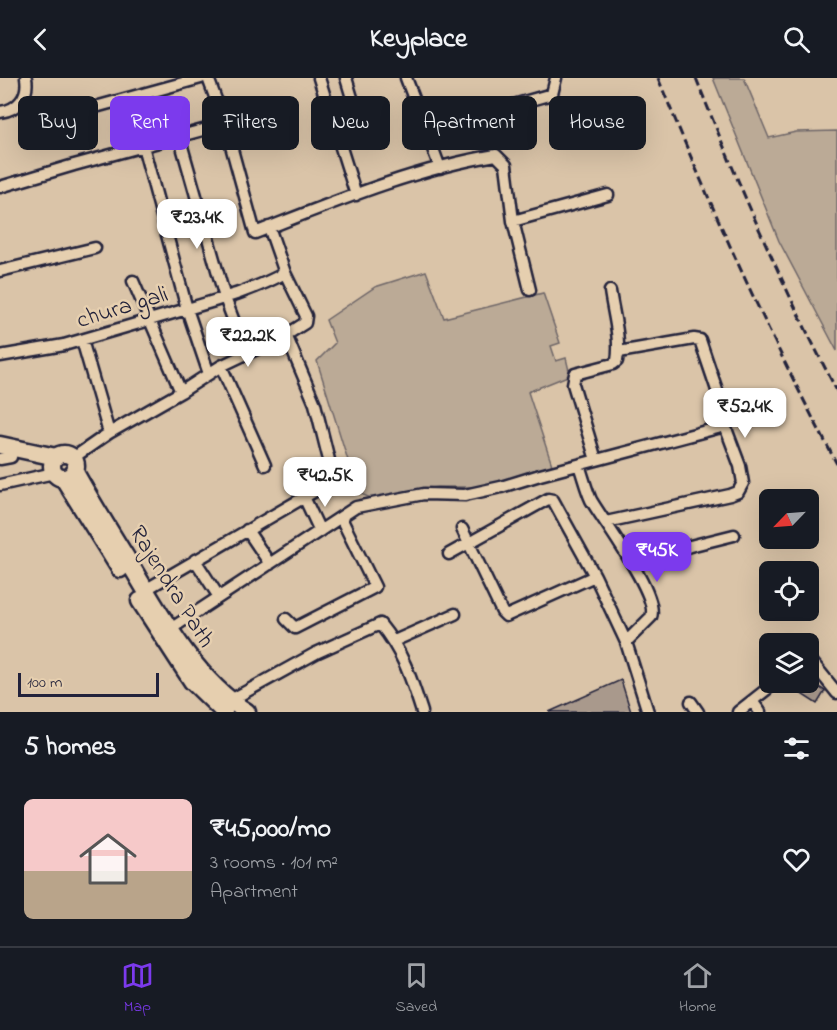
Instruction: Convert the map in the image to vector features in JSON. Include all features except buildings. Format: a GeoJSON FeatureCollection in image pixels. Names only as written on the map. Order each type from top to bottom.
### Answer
{"type":"FeatureCollection","features":[{"type":"Feature","properties":{"kind":"main road"},"geometry":{"type":"LineString","coordinates":[[5,453],[62,467]]}},
{"type":"Feature","properties":{"kind":"main road","name":"Rajendra Path"},"geometry":{"type":"LineString","coordinates":[[62,467],[145,590],[166,632]]}},
{"type":"Feature","properties":{"kind":"main road","name":"Rajendra Path"},"geometry":{"type":"LineString","coordinates":[[62,467],[166,632],[201,674],[221,708],[247,712]]}},
{"type":"Feature","properties":{"kind":"street"},"geometry":{"type":"LineString","coordinates":[[0,112],[13,109],[21,102],[25,94],[26,78]]}},
{"type":"Feature","properties":{"kind":"street"},"geometry":{"type":"LineString","coordinates":[[99,106],[201,78]]}},
{"type":"Feature","properties":{"kind":"street"},"geometry":{"type":"LineString","coordinates":[[208,78],[215,96]]}},
{"type":"Feature","properties":{"kind":"street"},"geometry":{"type":"LineString","coordinates":[[319,78],[356,195]]}},
{"type":"Feature","properties":{"kind":"street"},"geometry":{"type":"LineString","coordinates":[[346,78],[351,96]]}},
{"type":"Feature","properties":{"kind":"street"},"geometry":{"type":"LineString","coordinates":[[406,78],[413,96]]}},
{"type":"Feature","properties":{"kind":"street"},"geometry":{"type":"LineString","coordinates":[[537,98],[552,94],[556,78]]}},
{"type":"Feature","properties":{"kind":"street"},"geometry":{"type":"LineString","coordinates":[[0,187],[128,150]]}},
{"type":"Feature","properties":{"kind":"street"},"geometry":{"type":"LineString","coordinates":[[143,150],[187,309],[225,298],[285,273]]}},
{"type":"Feature","properties":{"kind":"street"},"geometry":{"type":"LineString","coordinates":[[183,150],[225,298],[246,354]]}},
{"type":"Feature","properties":{"kind":"street"},"geometry":{"type":"LineString","coordinates":[[232,150],[255,233],[356,195],[440,168],[496,155],[506,165],[513,221],[530,290]]}},
{"type":"Feature","properties":{"kind":"street"},"geometry":{"type":"LineString","coordinates":[[433,150],[440,168]]}},
{"type":"Feature","properties":{"kind":"street"},"geometry":{"type":"LineString","coordinates":[[513,221],[608,195]]}},
{"type":"Feature","properties":{"kind":"street"},"geometry":{"type":"LineString","coordinates":[[0,485],[62,467],[109,433],[221,366],[286,335],[307,320],[285,273],[268,227]]}},
{"type":"Feature","properties":{"kind":"street"},"geometry":{"type":"LineString","coordinates":[[0,270],[95,248]]}},
{"type":"Feature","properties":{"kind":"street"},"geometry":{"type":"LineString","coordinates":[[133,281],[181,392]]}},
{"type":"Feature","properties":{"kind":"street"},"geometry":{"type":"LineString","coordinates":[[596,460],[573,384],[573,377],[575,374],[616,363],[619,352],[610,291]]}},
{"type":"Feature","properties":{"kind":"street","name":"chura gali"},"geometry":{"type":"LineString","coordinates":[[0,356],[64,345],[187,309],[209,374]]}},
{"type":"Feature","properties":{"kind":"street"},"geometry":{"type":"LineString","coordinates":[[145,590],[331,483],[335,476],[315,404],[286,335]]}},
{"type":"Feature","properties":{"kind":"street"},"geometry":{"type":"LineString","coordinates":[[606,522],[730,495],[738,492],[743,483],[740,466],[725,426],[720,399],[700,340],[694,339],[619,352]]}},
{"type":"Feature","properties":{"kind":"street"},"geometry":{"type":"LineString","coordinates":[[82,340],[109,433]]}},
{"type":"Feature","properties":{"kind":"street"},"geometry":{"type":"LineString","coordinates":[[221,366],[265,465]]}},
{"type":"Feature","properties":{"kind":"street"},"geometry":{"type":"LineString","coordinates":[[166,632],[356,507],[424,494],[465,495],[725,426]]}},
{"type":"Feature","properties":{"kind":"street"},"geometry":{"type":"LineString","coordinates":[[579,465],[590,498],[633,566],[652,602],[651,617],[626,642]]}},
{"type":"Feature","properties":{"kind":"street"},"geometry":{"type":"LineString","coordinates":[[304,497],[321,531]]}},
{"type":"Feature","properties":{"kind":"street"},"geometry":{"type":"LineString","coordinates":[[449,554],[548,499],[553,500],[595,576],[626,642],[648,712]]}},
{"type":"Feature","properties":{"kind":"street"},"geometry":{"type":"LineString","coordinates":[[286,619],[295,628],[375,587],[341,518]]}},
{"type":"Feature","properties":{"kind":"street"},"geometry":{"type":"LineString","coordinates":[[462,529],[506,616],[595,576]]}},
{"type":"Feature","properties":{"kind":"street"},"geometry":{"type":"LineString","coordinates":[[247,530],[270,564]]}},
{"type":"Feature","properties":{"kind":"street"},"geometry":{"type":"LineString","coordinates":[[633,566],[690,546],[734,535]]}},
{"type":"Feature","properties":{"kind":"street"},"geometry":{"type":"LineString","coordinates":[[195,560],[219,597]]}},
{"type":"Feature","properties":{"kind":"street"},"geometry":{"type":"LineString","coordinates":[[394,641],[455,614]]}},
{"type":"Feature","properties":{"kind":"street"},"geometry":{"type":"LineString","coordinates":[[221,708],[316,653],[380,624],[394,641],[409,669],[422,712]]}},
{"type":"Feature","properties":{"kind":"street"},"geometry":{"type":"LineString","coordinates":[[819,671],[837,693]]}},
{"type":"Feature","properties":{"kind":"street"},"geometry":{"type":"LineString","coordinates":[[738,712],[762,693]]}},
{"type":"Feature","properties":{"kind":"street"},"geometry":{"type":"LineString","coordinates":[[752,701],[760,712]]}},
{"type":"Feature","properties":{"kind":"street"},"geometry":{"type":"LineString","coordinates":[[691,702],[698,712]]}},
{"type":"Feature","properties":{"kind":"shaded area"},"geometry":{"type":"Polygon","coordinates":[[[713,78],[744,78],[769,138],[796,132],[837,131],[837,351],[779,241],[713,78]]]}},
{"type":"Feature","properties":{"kind":"shaded area"},"geometry":{"type":"Polygon","coordinates":[[[426,271],[444,318],[543,293],[560,343],[551,346],[556,361],[566,358],[570,375],[528,392],[552,465],[484,487],[438,487],[374,499],[363,495],[355,483],[317,361],[335,343],[326,320],[375,287],[426,271]]]}},
{"type":"Feature","properties":{"kind":"railway"},"geometry":{"type":"LineString","coordinates":[[658,78],[743,274],[788,370],[837,464]]}},
{"type":"Feature","properties":{"kind":"railway"},"geometry":{"type":"LineString","coordinates":[[696,78],[762,236],[837,391]]}}]}
